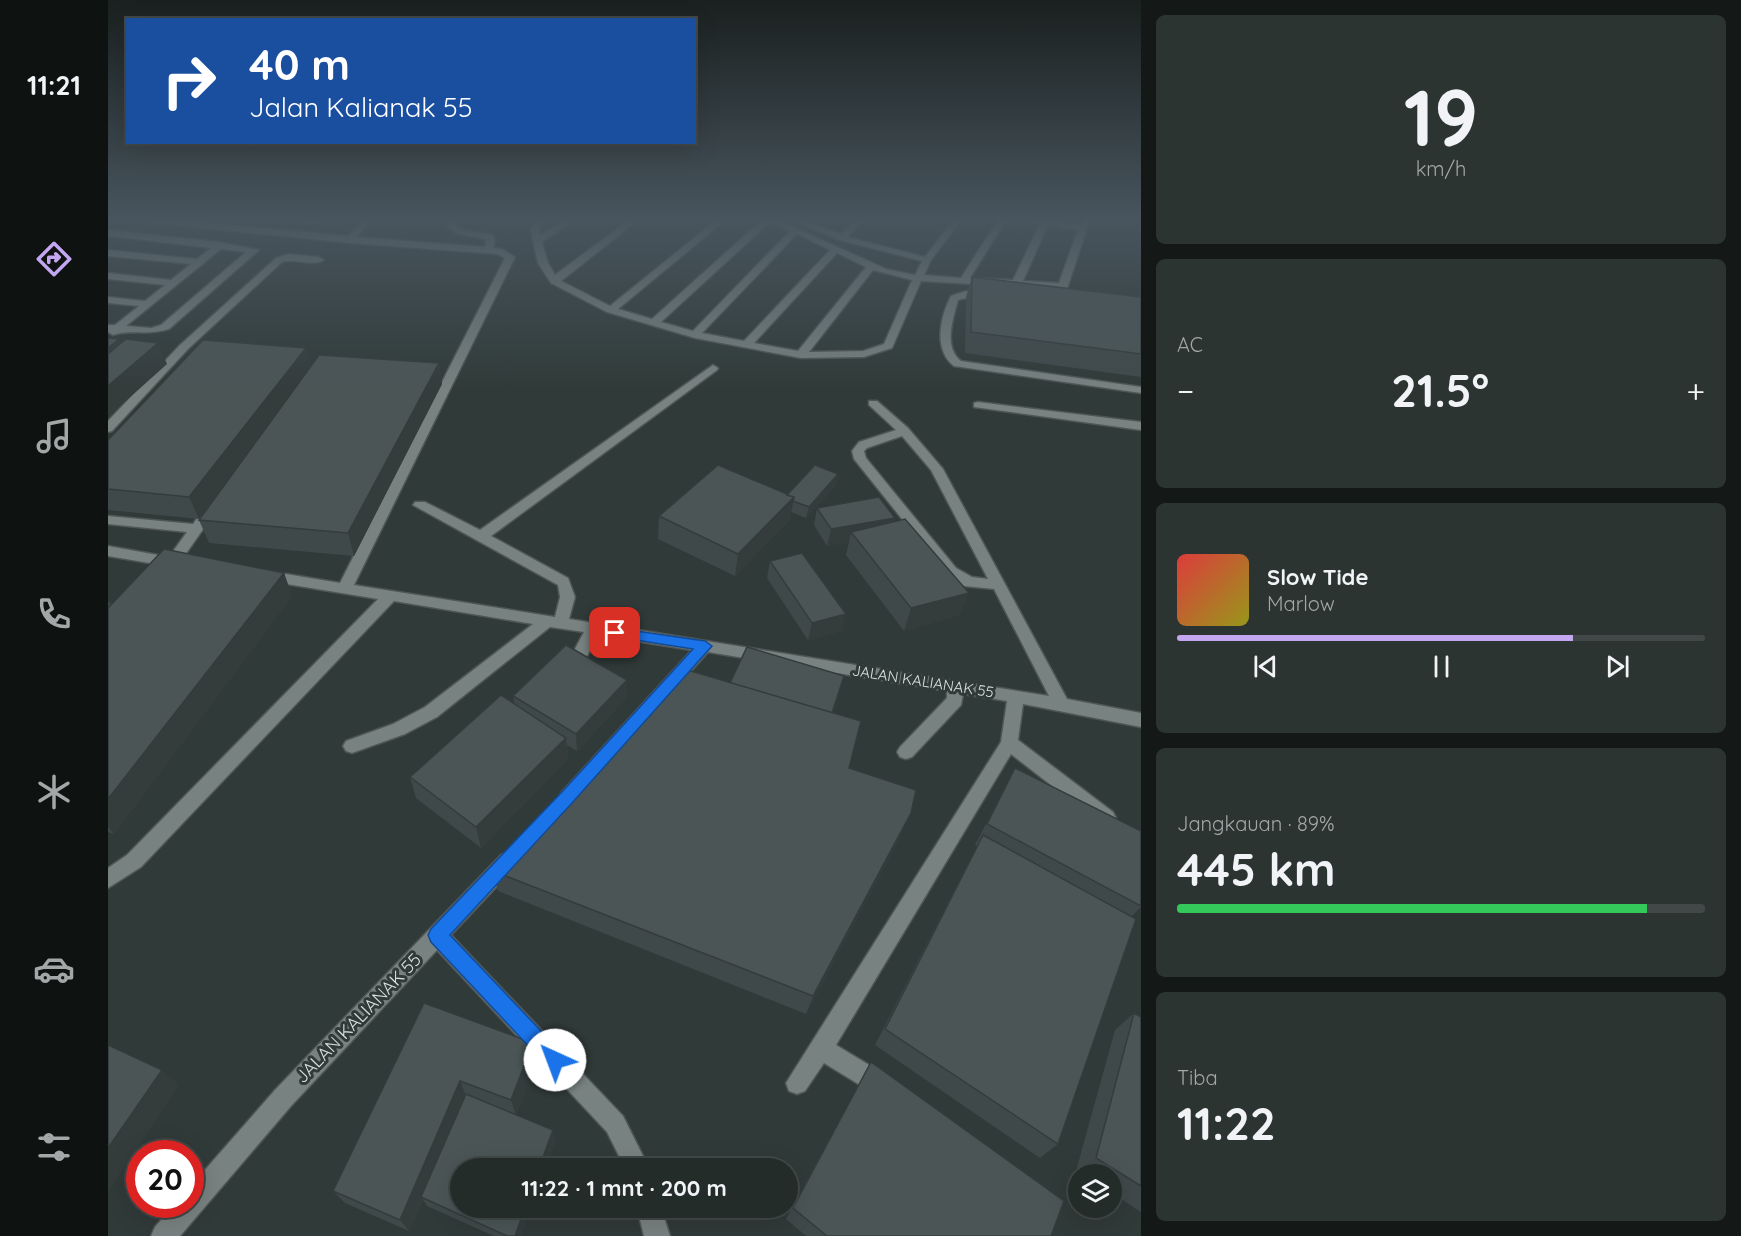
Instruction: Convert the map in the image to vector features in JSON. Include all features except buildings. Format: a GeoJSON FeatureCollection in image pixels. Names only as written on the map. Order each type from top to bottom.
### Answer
{"type":"FeatureCollection","features":[{"type":"Feature","properties":{"kind":"lane"},"geometry":{"type":"LineString","coordinates":[[108,276],[174,283]]}},
{"type":"Feature","properties":{"kind":"lane"},"geometry":{"type":"LineString","coordinates":[[111,331],[183,276]]}},
{"type":"Feature","properties":{"kind":"lane"},"geometry":{"type":"LineString","coordinates":[[111,331],[152,331],[165,327],[224,276]]}},
{"type":"Feature","properties":{"kind":"lane"},"geometry":{"type":"LineString","coordinates":[[108,428],[184,346],[262,276]]}},
{"type":"Feature","properties":{"kind":"lane"},"geometry":{"type":"LineString","coordinates":[[345,588],[500,276]]}},
{"type":"Feature","properties":{"kind":"lane"},"geometry":{"type":"LineString","coordinates":[[551,276],[554,281],[611,310],[745,346],[801,355],[864,354],[888,346],[918,278]]}},
{"type":"Feature","properties":{"kind":"lane"},"geometry":{"type":"LineString","coordinates":[[554,281],[561,276]]}},
{"type":"Feature","properties":{"kind":"lane"},"geometry":{"type":"LineString","coordinates":[[611,310],[653,276]]}},
{"type":"Feature","properties":{"kind":"lane"},"geometry":{"type":"LineString","coordinates":[[653,323],[705,276]]}},
{"type":"Feature","properties":{"kind":"lane"},"geometry":{"type":"LineString","coordinates":[[695,334],[752,276]]}},
{"type":"Feature","properties":{"kind":"lane"},"geometry":{"type":"LineString","coordinates":[[745,346],[811,276]]}},
{"type":"Feature","properties":{"kind":"lane"},"geometry":{"type":"LineString","coordinates":[[801,355],[863,276]]}},
{"type":"Feature","properties":{"kind":"lane"},"geometry":{"type":"LineString","coordinates":[[902,276],[1063,286]]}},
{"type":"Feature","properties":{"kind":"lane"},"geometry":{"type":"LineString","coordinates":[[964,280],[967,276]]}},
{"type":"Feature","properties":{"kind":"lane"},"geometry":{"type":"LineString","coordinates":[[1017,283],[1020,276]]}},
{"type":"Feature","properties":{"kind":"lane"},"geometry":{"type":"LineString","coordinates":[[1067,276],[1057,303],[1074,304]]}},
{"type":"Feature","properties":{"kind":"lane"},"geometry":{"type":"LineString","coordinates":[[998,297],[966,294],[954,298],[946,329],[947,356],[958,364],[1141,390]]}},
{"type":"Feature","properties":{"kind":"lane"},"geometry":{"type":"LineString","coordinates":[[108,300],[147,304]]}},
{"type":"Feature","properties":{"kind":"lane"},"geometry":{"type":"LineString","coordinates":[[184,346],[196,348]]}},
{"type":"Feature","properties":{"kind":"lane"},"geometry":{"type":"LineString","coordinates":[[481,536],[713,368]]}},
{"type":"Feature","properties":{"kind":"lane"},"geometry":{"type":"LineString","coordinates":[[873,403],[904,431],[937,469],[1062,705]]}},
{"type":"Feature","properties":{"kind":"lane"},"geometry":{"type":"LineString","coordinates":[[978,405],[1141,426]]}},
{"type":"Feature","properties":{"kind":"lane"},"geometry":{"type":"LineString","coordinates":[[904,431],[863,446],[858,451],[860,459],[951,571],[969,582],[999,585]]}},
{"type":"Feature","properties":{"kind":"lane"},"geometry":{"type":"LineString","coordinates":[[110,553],[179,563],[196,529],[217,500]]}},
{"type":"Feature","properties":{"kind":"lane"},"geometry":{"type":"LineString","coordinates":[[352,746],[399,729],[431,712],[553,623],[568,598],[567,588],[563,582],[420,505]]}},
{"type":"Feature","properties":{"kind":"lane"},"geometry":{"type":"LineString","coordinates":[[108,519],[196,529]]}},
{"type":"Feature","properties":{"kind":"lane","name":"JALAN KALIANAK 55"},"geometry":{"type":"LineString","coordinates":[[253,574],[1016,696],[1141,720]]}},
{"type":"Feature","properties":{"kind":"lane"},"geometry":{"type":"LineString","coordinates":[[108,879],[134,861],[389,597]]}},
{"type":"Feature","properties":{"kind":"lane"},"geometry":{"type":"LineString","coordinates":[[593,630],[577,660],[578,666],[596,677]]}},
{"type":"Feature","properties":{"kind":"lane"},"geometry":{"type":"LineString","coordinates":[[558,807],[705,646]]}},
{"type":"Feature","properties":{"kind":"lane"},"geometry":{"type":"LineString","coordinates":[[906,752],[955,700],[955,686]]}},
{"type":"Feature","properties":{"kind":"lane"},"geometry":{"type":"LineString","coordinates":[[797,1083],[821,1048],[1009,743],[1016,696]]}},
{"type":"Feature","properties":{"kind":"lane"},"geometry":{"type":"LineString","coordinates":[[1009,743],[1122,829]]}},
{"type":"Feature","properties":{"kind":"lane","name":"JALAN KALIANAK 55"},"geometry":{"type":"LineString","coordinates":[[164,1236],[283,1098],[518,850]]}},
{"type":"Feature","properties":{"kind":"lane"},"geometry":{"type":"LineString","coordinates":[[437,935],[615,1124],[632,1158]]}},
{"type":"Feature","properties":{"kind":"lane"},"geometry":{"type":"LineString","coordinates":[[821,1048],[902,1098]]}},
{"type":"Feature","properties":{"kind":"lane"},"geometry":{"type":"LineString","coordinates":[[652,1218],[657,1236]]}},
{"type":"Feature","properties":{"kind":"route"},"geometry":{"type":"LineString","coordinates":[[555,1060],[437,935],[567,798],[705,646],[615,633]]}}]}
